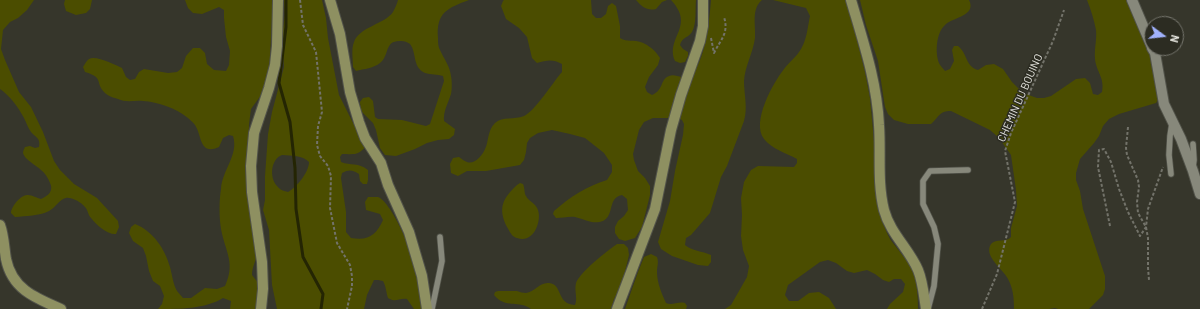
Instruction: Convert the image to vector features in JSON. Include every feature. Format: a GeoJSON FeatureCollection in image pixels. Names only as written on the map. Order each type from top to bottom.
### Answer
{"type":"FeatureCollection","features":[{"type":"Feature","properties":{"kind":"street"},"geometry":{"type":"LineString","coordinates":[[261,309],[263,289],[262,262],[252,187],[251,166],[254,133],[275,65],[278,0]]}},
{"type":"Feature","properties":{"kind":"street"},"geometry":{"type":"LineString","coordinates":[[330,0],[340,34],[350,92],[359,122],[365,138],[381,163],[388,185],[411,236],[422,276],[427,309]]}},
{"type":"Feature","properties":{"kind":"street"},"geometry":{"type":"LineString","coordinates":[[617,309],[655,209],[671,130],[681,95],[700,41],[703,26],[703,0]]}},
{"type":"Feature","properties":{"kind":"street"},"geometry":{"type":"LineString","coordinates":[[851,0],[872,73],[877,101],[880,179],[884,210],[894,232],[918,270],[927,309]]}},
{"type":"Feature","properties":{"kind":"street"},"geometry":{"type":"LineString","coordinates":[[1132,0],[1144,29]]}},
{"type":"Feature","properties":{"kind":"street"},"geometry":{"type":"LineString","coordinates":[[1156,56],[1164,104],[1181,139],[1200,194]]}},
{"type":"Feature","properties":{"kind":"street"},"geometry":{"type":"LineString","coordinates":[[0,225],[6,258],[10,270],[18,284],[30,294],[61,309]]}},
{"type":"Feature","properties":{"kind":"lane"},"geometry":{"type":"LineString","coordinates":[[1171,174],[1169,149],[1173,122]]}},
{"type":"Feature","properties":{"kind":"lane"},"geometry":{"type":"LineString","coordinates":[[1193,144],[1193,171]]}},
{"type":"Feature","properties":{"kind":"lane"},"geometry":{"type":"LineString","coordinates":[[927,309],[934,286],[938,244],[934,227],[923,204],[923,181],[930,171],[968,170]]}},
{"type":"Feature","properties":{"kind":"lane"},"geometry":{"type":"LineString","coordinates":[[432,309],[442,261],[440,237]]}},
{"type":"Feature","properties":{"kind":"path"},"geometry":{"type":"LineString","coordinates":[[300,0],[304,25],[316,52],[322,112],[318,126],[317,145],[320,156],[328,166],[331,176],[330,208],[337,243],[350,265],[352,276],[352,286],[347,309]]}},
{"type":"Feature","properties":{"kind":"path","name":"CHEMIN DU BOUINO"},"geometry":{"type":"LineString","coordinates":[[982,309],[997,274],[1015,202],[1005,151],[1011,133],[1053,41],[1064,10]]}},
{"type":"Feature","properties":{"kind":"path"},"geometry":{"type":"LineString","coordinates":[[703,26],[711,38],[714,53],[721,42],[725,31],[726,26],[724,17]]}},
{"type":"Feature","properties":{"kind":"path"},"geometry":{"type":"LineString","coordinates":[[1128,127],[1126,148],[1127,154],[1138,180],[1138,213],[1146,227]]}},
{"type":"Feature","properties":{"kind":"path"},"geometry":{"type":"LineString","coordinates":[[1110,226],[1098,167],[1099,150],[1104,149],[1111,162],[1128,212],[1140,236],[1146,227]]}},
{"type":"Feature","properties":{"kind":"path"},"geometry":{"type":"LineString","coordinates":[[1149,280],[1148,238],[1146,227],[1148,209],[1169,149]]}},
{"type":"Feature","properties":{"kind":"shaded area"},"geometry":{"type":"Polygon","coordinates":[[[0,0],[34,0],[27,10],[18,18],[10,22],[3,30],[1,49],[19,92],[31,107],[43,132],[54,161],[60,170],[74,184],[97,198],[118,221],[119,227],[116,234],[109,233],[99,226],[93,221],[83,205],[71,198],[64,198],[51,210],[41,214],[15,217],[11,213],[11,210],[15,204],[22,197],[25,195],[30,195],[41,199],[48,195],[51,191],[51,186],[45,174],[28,160],[23,153],[25,147],[39,147],[38,140],[30,130],[14,102],[0,89],[0,0]]]}},
{"type":"Feature","properties":{"kind":"shaded area"},"geometry":{"type":"Polygon","coordinates":[[[65,0],[92,0],[90,9],[86,13],[76,15],[66,11],[64,4],[65,0]]]}},
{"type":"Feature","properties":{"kind":"shaded area"},"geometry":{"type":"Polygon","coordinates":[[[185,0],[273,0],[269,76],[264,91],[251,109],[249,124],[248,173],[257,254],[252,275],[259,284],[258,309],[230,309],[231,301],[223,298],[216,302],[200,306],[158,309],[162,304],[164,296],[160,286],[153,281],[143,248],[133,241],[129,233],[131,227],[135,224],[153,236],[168,260],[177,291],[183,298],[191,298],[205,288],[217,289],[225,286],[230,270],[230,264],[221,229],[220,194],[224,175],[234,150],[233,136],[229,135],[223,138],[219,147],[208,149],[204,147],[195,125],[183,114],[167,106],[155,103],[124,101],[109,96],[100,86],[97,78],[85,72],[83,67],[89,59],[101,59],[122,68],[126,77],[130,80],[135,79],[139,72],[144,69],[168,73],[177,72],[182,68],[186,56],[193,48],[200,48],[205,53],[207,64],[214,70],[226,71],[229,65],[230,51],[226,37],[224,10],[219,7],[202,14],[193,13],[188,8],[185,0]]]}},
{"type":"Feature","properties":{"kind":"shaded area"},"geometry":{"type":"Polygon","coordinates":[[[284,0],[322,0],[339,95],[366,146],[358,153],[342,154],[340,157],[341,162],[358,165],[368,170],[367,184],[363,184],[360,181],[359,174],[351,170],[342,173],[341,178],[346,212],[346,232],[351,238],[357,239],[367,238],[375,233],[383,220],[380,214],[366,210],[365,202],[368,197],[378,197],[384,201],[402,231],[416,265],[423,309],[414,309],[407,299],[395,300],[388,298],[383,281],[374,280],[367,295],[364,309],[277,309],[272,285],[269,230],[263,210],[265,200],[268,134],[272,112],[284,67],[282,35],[285,15],[284,0]],[[282,155],[275,160],[272,173],[274,182],[277,186],[288,192],[302,179],[309,162],[300,157],[282,155]]]}},
{"type":"Feature","properties":{"kind":"shaded area"},"geometry":{"type":"Polygon","coordinates":[[[398,0],[469,0],[445,12],[441,17],[438,29],[439,47],[449,69],[452,80],[451,94],[445,111],[444,121],[455,129],[454,135],[449,139],[427,143],[396,156],[385,155],[380,148],[373,123],[361,111],[360,102],[363,98],[369,97],[373,101],[375,117],[378,119],[402,120],[426,126],[430,124],[444,81],[443,76],[427,74],[418,67],[410,44],[404,41],[396,41],[392,43],[383,60],[378,65],[356,71],[353,67],[352,54],[354,42],[357,37],[366,29],[389,16],[393,12],[398,0]]]}},
{"type":"Feature","properties":{"kind":"shaded area"},"geometry":{"type":"Polygon","coordinates":[[[504,0],[591,0],[592,14],[596,18],[601,18],[606,14],[608,6],[612,3],[616,6],[620,26],[620,38],[647,45],[656,52],[660,58],[658,65],[649,77],[645,87],[647,92],[652,95],[660,88],[666,77],[672,75],[682,77],[691,76],[696,69],[706,40],[711,0],[762,0],[756,8],[755,38],[744,81],[746,111],[744,121],[727,166],[721,177],[710,213],[691,235],[686,238],[685,245],[694,250],[711,255],[711,262],[708,266],[698,265],[672,256],[661,249],[658,242],[670,201],[683,135],[684,124],[682,120],[678,118],[653,118],[644,122],[639,130],[633,154],[634,160],[638,171],[650,186],[650,195],[642,227],[635,238],[625,241],[619,239],[615,233],[615,227],[618,221],[628,210],[627,199],[622,195],[614,199],[609,215],[603,221],[592,222],[573,217],[556,218],[553,214],[554,211],[579,192],[607,180],[612,172],[612,165],[604,153],[585,138],[552,130],[538,133],[530,138],[527,143],[524,160],[520,165],[486,171],[467,171],[458,176],[451,173],[450,164],[453,158],[459,157],[470,163],[478,159],[484,151],[492,126],[498,121],[524,116],[528,113],[538,103],[562,72],[562,64],[559,62],[550,60],[537,63],[532,58],[527,37],[519,28],[506,19],[501,6],[504,0]]]}},
{"type":"Feature","properties":{"kind":"shaded area"},"geometry":{"type":"Polygon","coordinates":[[[636,0],[667,0],[662,2],[656,9],[650,9],[640,5],[636,0]]]}},
{"type":"Feature","properties":{"kind":"shaded area"},"geometry":{"type":"Polygon","coordinates":[[[671,0],[696,0],[694,28],[690,34],[682,40],[680,45],[688,52],[688,56],[685,62],[680,63],[675,61],[673,53],[674,45],[681,25],[681,18],[678,9],[671,0]]]}},
{"type":"Feature","properties":{"kind":"shaded area"},"geometry":{"type":"Polygon","coordinates":[[[773,0],[847,0],[870,98],[881,218],[890,239],[907,261],[914,273],[917,289],[918,309],[887,309],[890,304],[903,292],[905,284],[901,279],[894,279],[889,282],[867,270],[854,273],[847,271],[836,263],[828,260],[820,262],[788,285],[785,295],[789,301],[798,301],[809,293],[819,292],[829,298],[836,309],[725,309],[731,305],[747,277],[749,266],[743,250],[741,236],[741,198],[744,182],[751,170],[758,166],[794,167],[797,163],[797,159],[775,148],[764,139],[761,132],[760,123],[765,103],[774,83],[803,45],[810,16],[806,8],[773,0]]]}},
{"type":"Feature","properties":{"kind":"shaded area"},"geometry":{"type":"Polygon","coordinates":[[[860,0],[969,0],[971,5],[970,10],[963,16],[945,25],[938,38],[938,59],[945,71],[950,69],[954,61],[952,50],[954,46],[958,46],[964,53],[971,66],[974,68],[978,70],[986,65],[994,64],[1003,69],[1012,82],[1023,93],[1037,98],[1051,96],[1076,79],[1085,78],[1090,83],[1093,94],[1098,95],[1102,92],[1103,87],[1095,59],[1096,30],[1087,0],[1131,0],[1144,35],[1144,56],[1152,56],[1153,60],[1158,100],[1156,103],[1119,114],[1109,119],[1103,126],[1094,143],[1080,159],[1076,173],[1076,180],[1080,191],[1083,209],[1105,276],[1105,289],[1103,295],[1089,309],[1014,309],[1013,293],[1010,282],[992,258],[989,249],[993,242],[1006,240],[1011,237],[1011,228],[1017,206],[1011,155],[999,138],[990,130],[951,111],[942,113],[931,124],[908,124],[894,120],[888,114],[885,107],[878,61],[866,25],[860,0]]]}},
{"type":"Feature","properties":{"kind":"shaded area"},"geometry":{"type":"Polygon","coordinates":[[[520,183],[523,184],[526,196],[537,207],[539,215],[539,220],[535,231],[528,238],[523,239],[514,237],[511,234],[502,213],[503,204],[507,195],[520,183]]]}},
{"type":"Feature","properties":{"kind":"shaded area"},"geometry":{"type":"Polygon","coordinates":[[[617,244],[624,244],[628,248],[629,255],[621,288],[614,299],[611,309],[531,309],[527,306],[503,302],[494,295],[495,292],[498,291],[517,291],[526,293],[542,284],[549,283],[556,287],[565,301],[569,304],[575,305],[576,283],[578,278],[594,262],[617,244]]]}},
{"type":"Feature","properties":{"kind":"shaded area"},"geometry":{"type":"Polygon","coordinates":[[[651,254],[657,257],[658,280],[666,303],[685,303],[687,306],[686,309],[625,309],[644,257],[651,254]]]}},
{"type":"Feature","properties":{"kind":"waterway"},"geometry":{"type":"LineString","coordinates":[[286,0],[286,27],[279,83],[290,122],[295,168],[296,209],[303,257],[323,294],[321,309]]}}]}
